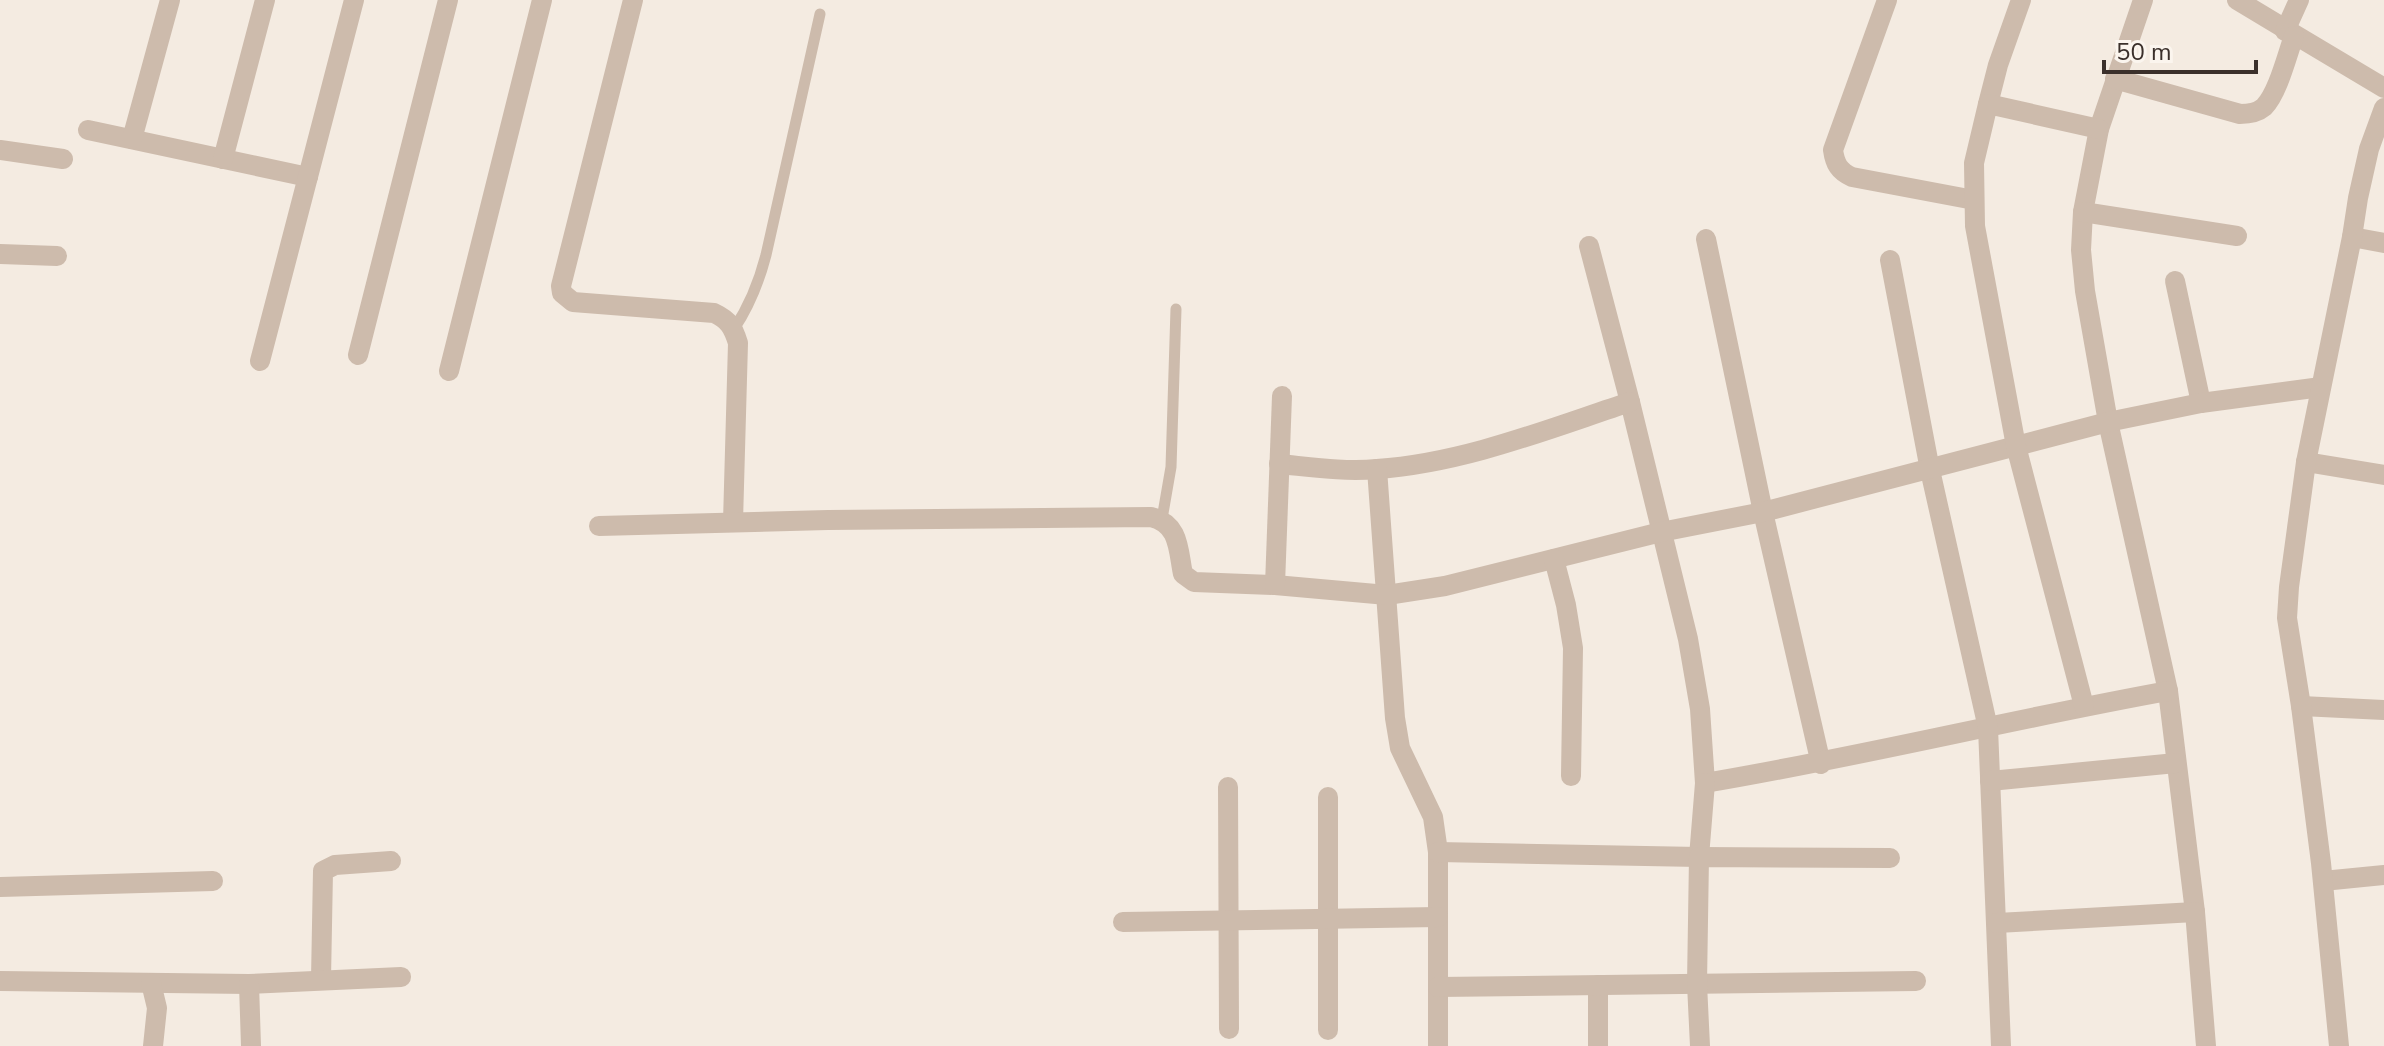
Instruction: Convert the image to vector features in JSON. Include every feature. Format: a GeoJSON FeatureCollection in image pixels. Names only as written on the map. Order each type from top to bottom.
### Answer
{"type":"FeatureCollection","features":[{"type":"Feature","properties":{"kind":"street"},"geometry":{"type":"LineString","coordinates":[[132,139],[170,0]]}},
{"type":"Feature","properties":{"kind":"street"},"geometry":{"type":"LineString","coordinates":[[223,159],[265,0]]}},
{"type":"Feature","properties":{"kind":"street"},"geometry":{"type":"LineString","coordinates":[[260,361],[354,0]]}},
{"type":"Feature","properties":{"kind":"street"},"geometry":{"type":"LineString","coordinates":[[358,355],[448,0]]}},
{"type":"Feature","properties":{"kind":"street"},"geometry":{"type":"LineString","coordinates":[[449,371],[542,0]]}},
{"type":"Feature","properties":{"kind":"street"},"geometry":{"type":"LineString","coordinates":[[633,0],[561,286],[562,293],[573,302],[714,313],[727,319],[738,343],[733,522]]}},
{"type":"Feature","properties":{"kind":"street"},"geometry":{"type":"LineString","coordinates":[[1887,0],[1833,150],[1834,161],[1841,172],[1852,177],[1974,200]]}},
{"type":"Feature","properties":{"kind":"street"},"geometry":{"type":"LineString","coordinates":[[2021,0],[1998,65],[1974,163],[1975,226],[2016,446],[2084,706]]}},
{"type":"Feature","properties":{"kind":"street"},"geometry":{"type":"LineString","coordinates":[[2143,0],[2099,129],[2083,212],[2081,250],[2085,291],[2108,422],[2168,691],[2195,912],[2206,1046]]}},
{"type":"Feature","properties":{"kind":"street"},"geometry":{"type":"LineString","coordinates":[[2237,0],[2384,88]]}},
{"type":"Feature","properties":{"kind":"street"},"geometry":{"type":"LineString","coordinates":[[2115,79],[2240,114],[2253,114],[2263,108],[2271,97],[2299,0]]}},
{"type":"Feature","properties":{"kind":"street"},"geometry":{"type":"LineString","coordinates":[[1988,104],[2099,129]]}},
{"type":"Feature","properties":{"kind":"street"},"geometry":{"type":"LineString","coordinates":[[2339,1046],[2323,881],[2287,618],[2306,462],[2369,149],[2384,108]]}},
{"type":"Feature","properties":{"kind":"street"},"geometry":{"type":"LineString","coordinates":[[88,130],[308,177]]}},
{"type":"Feature","properties":{"kind":"street"},"geometry":{"type":"LineString","coordinates":[[0,150],[63,159]]}},
{"type":"Feature","properties":{"kind":"street"},"geometry":{"type":"LineString","coordinates":[[2083,212],[2237,236]]}},
{"type":"Feature","properties":{"kind":"street"},"geometry":{"type":"LineString","coordinates":[[2352,237],[2384,243]]}},
{"type":"Feature","properties":{"kind":"street"},"geometry":{"type":"LineString","coordinates":[[1706,239],[1763,512],[1821,764]]}},
{"type":"Feature","properties":{"kind":"street"},"geometry":{"type":"LineString","coordinates":[[1589,246],[1688,639],[1700,709],[1705,783],[1699,857],[1697,984],[1700,1046]]}},
{"type":"Feature","properties":{"kind":"street"},"geometry":{"type":"LineString","coordinates":[[0,254],[57,256]]}},
{"type":"Feature","properties":{"kind":"street"},"geometry":{"type":"LineString","coordinates":[[1890,260],[1930,470],[1988,728],[2001,1046]]}},
{"type":"Feature","properties":{"kind":"street"},"geometry":{"type":"LineString","coordinates":[[2175,281],[2201,403]]}},
{"type":"Feature","properties":{"kind":"street"},"geometry":{"type":"LineString","coordinates":[[599,526],[1151,517],[1162,519],[1172,527],[1177,537],[1183,574],[1194,582],[1275,585],[1387,595],[1445,586],[1661,532],[1763,512],[2108,422],[2201,403],[2321,387]]}},
{"type":"Feature","properties":{"kind":"street"},"geometry":{"type":"LineString","coordinates":[[1275,585],[1282,396]]}},
{"type":"Feature","properties":{"kind":"street"},"geometry":{"type":"LineString","coordinates":[[1279,464],[1377,469],[1438,460],[1507,443],[1630,402]]}},
{"type":"Feature","properties":{"kind":"street"},"geometry":{"type":"LineString","coordinates":[[2306,462],[2384,475]]}},
{"type":"Feature","properties":{"kind":"street"},"geometry":{"type":"LineString","coordinates":[[1377,469],[1395,718],[1400,748],[1433,817],[1438,852],[1438,1046]]}},
{"type":"Feature","properties":{"kind":"street"},"geometry":{"type":"LineString","coordinates":[[1554,559],[1573,648],[1571,776]]}},
{"type":"Feature","properties":{"kind":"street"},"geometry":{"type":"LineString","coordinates":[[1705,783],[1821,764],[2084,706],[2168,691]]}},
{"type":"Feature","properties":{"kind":"street"},"geometry":{"type":"LineString","coordinates":[[2301,706],[2384,710]]}},
{"type":"Feature","properties":{"kind":"street"},"geometry":{"type":"LineString","coordinates":[[1990,781],[2176,763]]}},
{"type":"Feature","properties":{"kind":"street"},"geometry":{"type":"LineString","coordinates":[[1228,787],[1229,1029]]}},
{"type":"Feature","properties":{"kind":"street"},"geometry":{"type":"LineString","coordinates":[[1328,797],[1328,1030]]}},
{"type":"Feature","properties":{"kind":"street"},"geometry":{"type":"LineString","coordinates":[[1438,852],[1890,858]]}},
{"type":"Feature","properties":{"kind":"street"},"geometry":{"type":"LineString","coordinates":[[321,979],[323,871],[335,865],[391,861]]}},
{"type":"Feature","properties":{"kind":"street"},"geometry":{"type":"LineString","coordinates":[[2323,881],[2384,875]]}},
{"type":"Feature","properties":{"kind":"street"},"geometry":{"type":"LineString","coordinates":[[0,887],[213,881]]}},
{"type":"Feature","properties":{"kind":"street"},"geometry":{"type":"LineString","coordinates":[[1997,923],[2195,912]]}},
{"type":"Feature","properties":{"kind":"street"},"geometry":{"type":"LineString","coordinates":[[1123,922],[1438,917]]}},
{"type":"Feature","properties":{"kind":"street"},"geometry":{"type":"LineString","coordinates":[[0,981],[249,984],[401,977]]}},
{"type":"Feature","properties":{"kind":"street"},"geometry":{"type":"LineString","coordinates":[[1438,987],[1916,981]]}},
{"type":"Feature","properties":{"kind":"street"},"geometry":{"type":"LineString","coordinates":[[151,983],[157,1008],[153,1046]]}},
{"type":"Feature","properties":{"kind":"street"},"geometry":{"type":"LineString","coordinates":[[249,984],[251,1046]]}},
{"type":"Feature","properties":{"kind":"street"},"geometry":{"type":"LineString","coordinates":[[1598,985],[1598,1046]]}},
{"type":"Feature","properties":{"kind":"lane"},"geometry":{"type":"LineString","coordinates":[[734,329],[752,298],[766,255],[820,14]]}},
{"type":"Feature","properties":{"kind":"lane"},"geometry":{"type":"LineString","coordinates":[[1162,519],[1171,467],[1176,309]]}}]}
